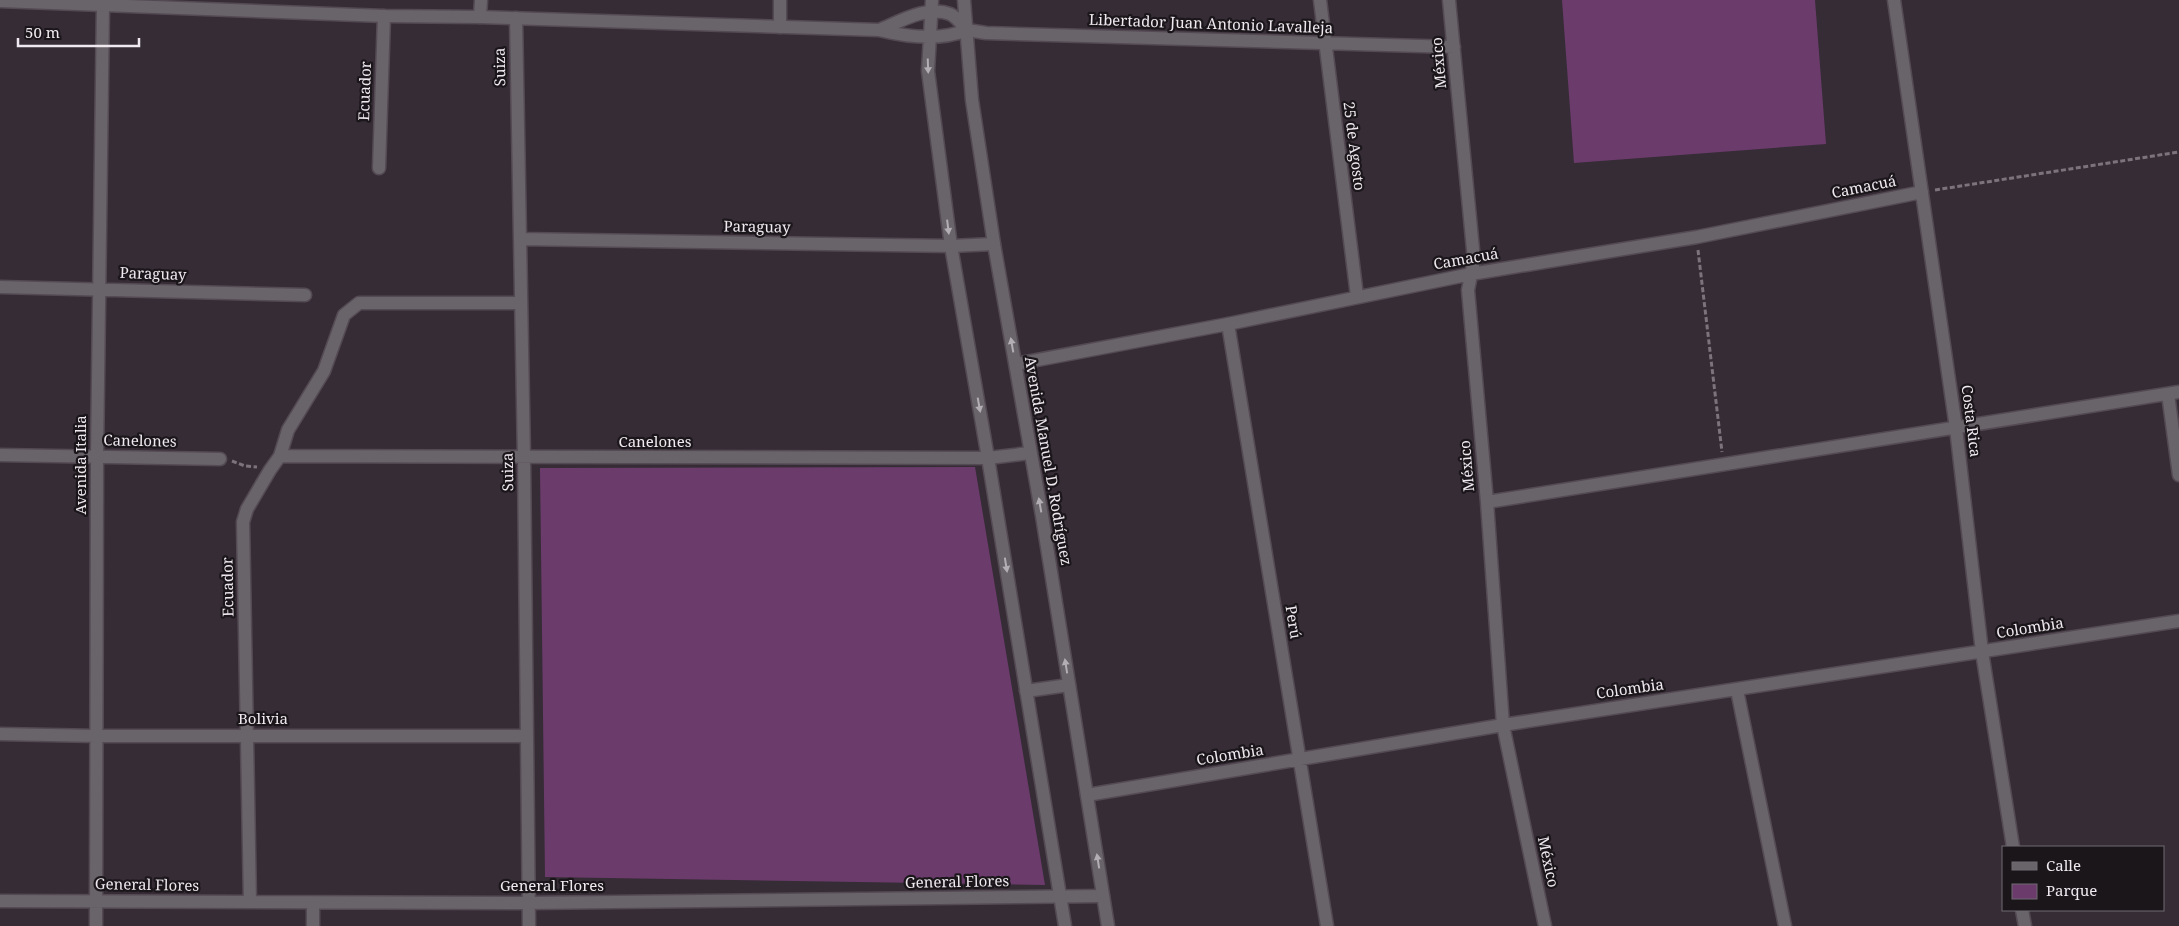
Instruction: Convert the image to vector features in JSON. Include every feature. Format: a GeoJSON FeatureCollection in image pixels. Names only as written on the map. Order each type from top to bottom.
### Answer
{"type":"FeatureCollection","features":[{"type":"Feature","properties":{"kind":"street"},"geometry":{"type":"LineString","coordinates":[[480,17],[481,0]]}},
{"type":"Feature","properties":{"kind":"street"},"geometry":{"type":"LineString","coordinates":[[780,0],[780,27]]}},
{"type":"Feature","properties":{"kind":"street","name":"Avenida Manuel D. Rodríguez"},"geometry":{"type":"LineString","coordinates":[[964,0],[972,100],[994,244],[1016,364],[1108,926]]}},
{"type":"Feature","properties":{"kind":"street","name":"25 de Agosto"},"geometry":{"type":"LineString","coordinates":[[1320,0],[1357,296]]}},
{"type":"Feature","properties":{"kind":"street","name":"México"},"geometry":{"type":"LineString","coordinates":[[1449,0],[1474,260],[1468,290],[1487,502],[1503,725],[1545,926]]}},
{"type":"Feature","properties":{"kind":"street","name":"Costa Rica"},"geometry":{"type":"LineString","coordinates":[[1894,0],[1956,428],[1982,652],[2013,846]]}},
{"type":"Feature","properties":{"kind":"street","name":"Libertador Juan Antonio Lavalleja"},"geometry":{"type":"LineString","coordinates":[[0,1],[103,5],[181,3],[384,16],[516,18],[879,30],[900,35],[929,36],[956,34],[967,30],[986,33],[1454,47]]}},
{"type":"Feature","properties":{"kind":"street","name":"Avenida Italia"},"geometry":{"type":"LineString","coordinates":[[96,926],[97,456],[103,5]]}},
{"type":"Feature","properties":{"kind":"street"},"geometry":{"type":"LineString","coordinates":[[931,6],[928,71],[951,246],[1065,926]]}},
{"type":"Feature","properties":{"kind":"street","name":"Libertador Juan Antonio Lavalleja"},"geometry":{"type":"LineString","coordinates":[[879,30],[911,17],[931,6],[950,14],[967,30]]}},
{"type":"Feature","properties":{"kind":"street","name":"Ecuador"},"geometry":{"type":"LineString","coordinates":[[378,168],[384,16]]}},
{"type":"Feature","properties":{"kind":"street","name":"Suiza"},"geometry":{"type":"LineString","coordinates":[[516,18],[524,458],[529,926]]}},
{"type":"Feature","properties":{"kind":"street","name":"Camacuá"},"geometry":{"type":"LineString","coordinates":[[1016,364],[1228,324],[1471,274],[1697,237],[1922,192]]}},
{"type":"Feature","properties":{"kind":"street","name":"Paraguay"},"geometry":{"type":"LineString","coordinates":[[520,239],[951,246],[994,244]]}},
{"type":"Feature","properties":{"kind":"street","name":"Paraguay"},"geometry":{"type":"LineString","coordinates":[[0,287],[99,288],[304,295]]}},
{"type":"Feature","properties":{"kind":"street","name":"Ecuador"},"geometry":{"type":"LineString","coordinates":[[250,902],[243,522],[247,510],[280,456],[288,430],[324,371],[344,315],[359,303],[520,303]]}},
{"type":"Feature","properties":{"kind":"street","name":"Perú"},"geometry":{"type":"LineString","coordinates":[[1228,324],[1327,926]]}},
{"type":"Feature","properties":{"kind":"street"},"geometry":{"type":"LineString","coordinates":[[1487,502],[2173,393],[2179,475]]}},
{"type":"Feature","properties":{"kind":"street","name":"Canelones"},"geometry":{"type":"LineString","coordinates":[[280,456],[988,458],[1030,453]]}},
{"type":"Feature","properties":{"kind":"street","name":"Canelones"},"geometry":{"type":"LineString","coordinates":[[0,455],[220,459]]}},
{"type":"Feature","properties":{"kind":"street","name":"Colombia"},"geometry":{"type":"LineString","coordinates":[[1087,795],[1503,725],[2179,621]]}},
{"type":"Feature","properties":{"kind":"street"},"geometry":{"type":"LineString","coordinates":[[1026,691],[1069,685]]}},
{"type":"Feature","properties":{"kind":"street"},"geometry":{"type":"LineString","coordinates":[[1736,690],[1785,926]]}},
{"type":"Feature","properties":{"kind":"street","name":"Bolivia"},"geometry":{"type":"LineString","coordinates":[[0,734],[97,736],[527,736]]}},
{"type":"Feature","properties":{"kind":"street","name":"General Flores"},"geometry":{"type":"LineString","coordinates":[[0,901],[529,903],[1104,896]]}},
{"type":"Feature","properties":{"kind":"street"},"geometry":{"type":"LineString","coordinates":[[313,903],[313,926]]}},
{"type":"Feature","properties":{"kind":"street"},"geometry":{"type":"LineString","coordinates":[[2022,911],[2025,926]]}},
{"type":"Feature","properties":{"kind":"path"},"geometry":{"type":"LineString","coordinates":[[1922,192],[2179,152]]}},
{"type":"Feature","properties":{"kind":"path"},"geometry":{"type":"LineString","coordinates":[[1697,237],[1723,465]]}},
{"type":"Feature","properties":{"kind":"path"},"geometry":{"type":"LineString","coordinates":[[220,459],[244,466],[270,470]]}},
{"type":"Feature","properties":{"kind":"green space"},"geometry":{"type":"Polygon","coordinates":[[[1562,0],[1815,0],[1826,144],[1574,163],[1562,0]]]}},
{"type":"Feature","properties":{"kind":"green space"},"geometry":{"type":"Polygon","coordinates":[[[975,467],[1045,885],[545,877],[540,468],[975,467]]]}}]}
